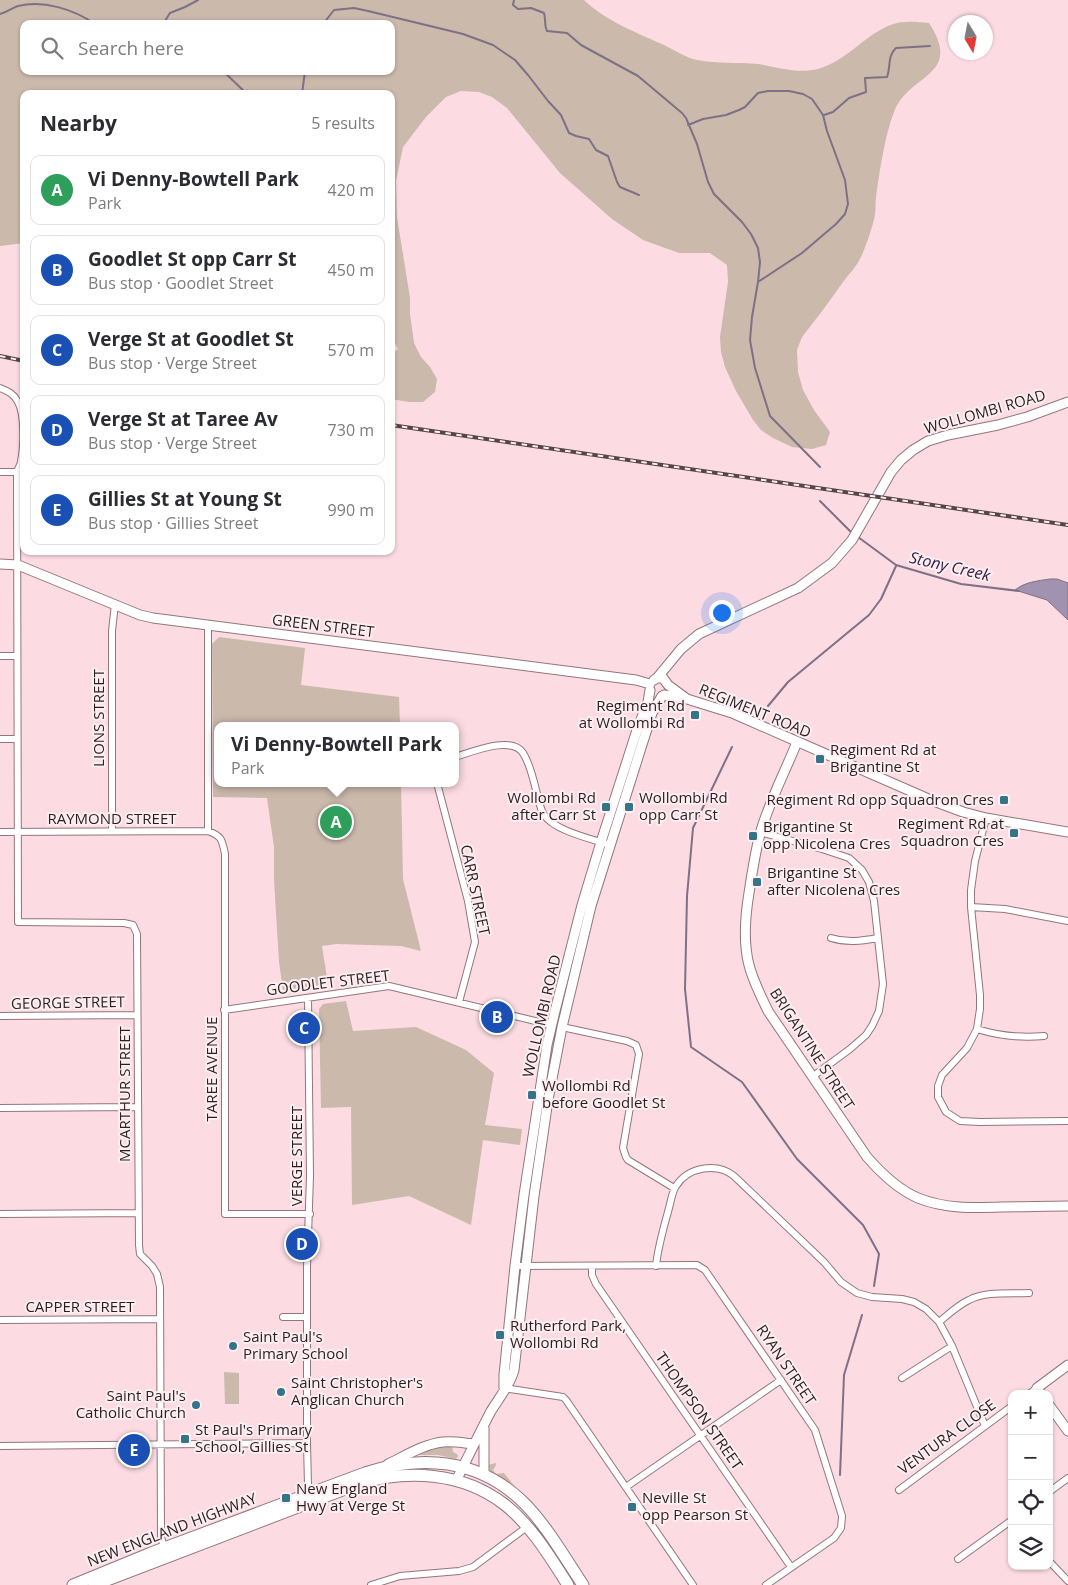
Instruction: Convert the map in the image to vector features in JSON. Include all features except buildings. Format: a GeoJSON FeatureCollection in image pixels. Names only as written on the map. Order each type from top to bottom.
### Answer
{"type":"FeatureCollection","features":[{"type":"Feature","properties":{"kind":"highway","name":"NEW ENGLAND HIGHWAY"},"geometry":{"type":"LineString","coordinates":[[94,1585],[165,1552],[311,1493],[381,1468],[421,1462],[448,1463],[463,1467],[484,1475],[514,1494],[532,1512],[583,1585]]}},
{"type":"Feature","properties":{"kind":"highway","name":"NEW ENGLAND HIGHWAY"},"geometry":{"type":"LineString","coordinates":[[73,1585],[358,1484],[377,1478],[410,1475],[439,1477],[456,1481],[482,1491],[503,1504],[527,1527],[568,1585]]}},
{"type":"Feature","properties":{"kind":"main road","name":"WOLLOMBI ROAD"},"geometry":{"type":"LineString","coordinates":[[504,1388],[515,1266],[538,1099],[552,1025],[582,904],[653,684],[681,649],[699,634],[798,588],[826,568],[852,540],[891,472],[901,460],[914,450],[928,442],[948,435],[998,426],[1068,402]]}},
{"type":"Feature","properties":{"kind":"main road","name":"GREEN STREET"},"geometry":{"type":"LineString","coordinates":[[0,564],[18,565],[146,616],[636,680],[653,684]]}},
{"type":"Feature","properties":{"kind":"main road"},"geometry":{"type":"LineString","coordinates":[[668,683],[663,678],[653,684],[656,696],[663,696],[668,690],[670,662]]}},
{"type":"Feature","properties":{"kind":"main road","name":"REGIMENT ROAD"},"geometry":{"type":"LineString","coordinates":[[668,683],[687,698]]}},
{"type":"Feature","properties":{"kind":"main road","name":"WOLLOMBI ROAD"},"geometry":{"type":"LineString","coordinates":[[456,1481],[484,1424],[504,1388],[512,1378],[516,1362],[526,1267],[548,1100],[562,1027],[591,906],[652,713],[663,696]]}},
{"type":"Feature","properties":{"kind":"main road","name":"REGIMENT ROAD"},"geometry":{"type":"LineString","coordinates":[[663,696],[687,698],[732,713],[931,800],[963,812],[986,818],[1068,832]]}},
{"type":"Feature","properties":{"kind":"main road","name":"BRIGANTINE STREET"},"geometry":{"type":"LineString","coordinates":[[798,742],[760,832],[752,868],[747,907],[745,935],[749,965],[758,991],[768,1011],[867,1156],[882,1174],[898,1186],[916,1197],[938,1205],[967,1208],[1068,1206]]}},
{"type":"Feature","properties":{"kind":"main road"},"geometry":{"type":"LineString","coordinates":[[552,1025],[562,1027]]}},
{"type":"Feature","properties":{"kind":"main road"},"geometry":{"type":"LineString","coordinates":[[1038,1390],[1068,1365]]}},
{"type":"Feature","properties":{"kind":"main road"},"geometry":{"type":"LineString","coordinates":[[1053,1410],[1068,1431]]}},
{"type":"Feature","properties":{"kind":"main road"},"geometry":{"type":"LineString","coordinates":[[484,1424],[484,1475]]}},
{"type":"Feature","properties":{"kind":"main road"},"geometry":{"type":"LineString","coordinates":[[381,1468],[408,1454],[436,1444],[449,1442],[474,1444]]}},
{"type":"Feature","properties":{"kind":"street"},"geometry":{"type":"LineString","coordinates":[[0,388],[9,391],[19,402],[20,407]]}},
{"type":"Feature","properties":{"kind":"street"},"geometry":{"type":"LineString","coordinates":[[18,832],[17,472],[20,464]]}},
{"type":"Feature","properties":{"kind":"street"},"geometry":{"type":"LineString","coordinates":[[0,472],[17,472]]}},
{"type":"Feature","properties":{"kind":"street","name":"LIONS STREET"},"geometry":{"type":"LineString","coordinates":[[112,831],[112,631],[115,604]]}},
{"type":"Feature","properties":{"kind":"street"},"geometry":{"type":"LineString","coordinates":[[208,625],[208,831]]}},
{"type":"Feature","properties":{"kind":"street"},"geometry":{"type":"LineString","coordinates":[[0,656],[17,656]]}},
{"type":"Feature","properties":{"kind":"street"},"geometry":{"type":"LineString","coordinates":[[0,739],[17,739]]}},
{"type":"Feature","properties":{"kind":"street"},"geometry":{"type":"LineString","coordinates":[[459,755],[502,744],[520,748],[528,764],[544,815],[556,826],[610,845]]}},
{"type":"Feature","properties":{"kind":"street","name":"CARR STREET"},"geometry":{"type":"LineString","coordinates":[[438,787],[468,901],[475,942],[459,1002]]}},
{"type":"Feature","properties":{"kind":"street"},"geometry":{"type":"LineString","coordinates":[[986,818],[975,861],[971,890],[980,995],[977,1030],[967,1048],[942,1075],[938,1086],[938,1097],[946,1112],[960,1121],[1068,1121]]}},
{"type":"Feature","properties":{"kind":"street","name":"RAYMOND STREET"},"geometry":{"type":"LineString","coordinates":[[0,832],[208,831]]}},
{"type":"Feature","properties":{"kind":"street","name":"TAREE AVENUE"},"geometry":{"type":"LineString","coordinates":[[208,831],[216,834],[222,840],[225,854],[225,1214],[310,1214]]}},
{"type":"Feature","properties":{"kind":"street","name":"MCARTHUR STREET"},"geometry":{"type":"LineString","coordinates":[[18,832],[18,922],[124,923],[132,924],[137,934],[138,1245],[140,1254],[157,1274],[160,1287],[160,1319]]}},
{"type":"Feature","properties":{"kind":"street"},"geometry":{"type":"LineString","coordinates":[[760,832],[849,858],[862,870],[869,882],[874,901],[883,984],[879,1012],[866,1035],[812,1077]]}},
{"type":"Feature","properties":{"kind":"street"},"geometry":{"type":"LineString","coordinates":[[971,907],[1005,909],[1068,921]]}},
{"type":"Feature","properties":{"kind":"street"},"geometry":{"type":"LineString","coordinates":[[830,938],[850,942],[878,938]]}},
{"type":"Feature","properties":{"kind":"street","name":"GOODLET STREET"},"geometry":{"type":"LineString","coordinates":[[224,1010],[389,986],[552,1025]]}},
{"type":"Feature","properties":{"kind":"street","name":"VERGE STREET"},"geometry":{"type":"LineString","coordinates":[[308,998],[310,1214],[307,1267],[307,1443],[308,1485],[311,1493]]}},
{"type":"Feature","properties":{"kind":"street","name":"GEORGE STREET"},"geometry":{"type":"LineString","coordinates":[[0,1016],[137,1015]]}},
{"type":"Feature","properties":{"kind":"street"},"geometry":{"type":"LineString","coordinates":[[562,1027],[636,1044],[639,1054],[623,1148],[624,1153],[628,1160],[674,1188]]}},
{"type":"Feature","properties":{"kind":"street"},"geometry":{"type":"LineString","coordinates":[[977,1030],[990,1034],[1010,1036],[1044,1036]]}},
{"type":"Feature","properties":{"kind":"street"},"geometry":{"type":"LineString","coordinates":[[0,1108],[137,1107]]}},
{"type":"Feature","properties":{"kind":"street"},"geometry":{"type":"LineString","coordinates":[[515,1266],[656,1266],[657,1253],[674,1188],[685,1176],[698,1170],[712,1168],[725,1170],[734,1176],[824,1262],[836,1278],[846,1286],[864,1296],[902,1299],[914,1302],[939,1322],[952,1346],[985,1426]]}},
{"type":"Feature","properties":{"kind":"street"},"geometry":{"type":"LineString","coordinates":[[0,1214],[138,1213]]}},
{"type":"Feature","properties":{"kind":"street","name":"RYAN STREET"},"geometry":{"type":"LineString","coordinates":[[656,1266],[697,1265],[703,1267],[817,1435],[842,1516],[839,1531],[834,1538],[791,1567]]}},
{"type":"Feature","properties":{"kind":"street","name":"THOMPSON STREET"},"geometry":{"type":"LineString","coordinates":[[592,1267],[592,1275],[596,1284],[791,1567]]}},
{"type":"Feature","properties":{"kind":"street"},"geometry":{"type":"LineString","coordinates":[[939,1322],[970,1299],[993,1294],[1028,1294]]}},
{"type":"Feature","properties":{"kind":"street"},"geometry":{"type":"LineString","coordinates":[[283,1317],[307,1317]]}},
{"type":"Feature","properties":{"kind":"street"},"geometry":{"type":"LineString","coordinates":[[160,1319],[161,1537],[165,1552]]}},
{"type":"Feature","properties":{"kind":"street","name":"CAPPER STREET"},"geometry":{"type":"LineString","coordinates":[[0,1320],[160,1319]]}},
{"type":"Feature","properties":{"kind":"street"},"geometry":{"type":"LineString","coordinates":[[902,1378],[952,1346]]}},
{"type":"Feature","properties":{"kind":"street"},"geometry":{"type":"LineString","coordinates":[[626,1487],[781,1380]]}},
{"type":"Feature","properties":{"kind":"street"},"geometry":{"type":"LineString","coordinates":[[504,1388],[563,1397],[693,1585]]}},
{"type":"Feature","properties":{"kind":"street","name":"VENTURA CLOSE"},"geometry":{"type":"LineString","coordinates":[[899,1490],[1008,1409]]}},
{"type":"Feature","properties":{"kind":"street"},"geometry":{"type":"LineString","coordinates":[[0,1446],[307,1443]]}},
{"type":"Feature","properties":{"kind":"street"},"geometry":{"type":"LineString","coordinates":[[1053,1489],[1068,1478]]}},
{"type":"Feature","properties":{"kind":"street"},"geometry":{"type":"LineString","coordinates":[[958,1560],[1008,1523]]}},
{"type":"Feature","properties":{"kind":"street"},"geometry":{"type":"LineString","coordinates":[[371,1585],[400,1576],[459,1571],[473,1567],[527,1527]]}},
{"type":"Feature","properties":{"kind":"street"},"geometry":{"type":"LineString","coordinates":[[1053,1565],[1068,1581]]}},
{"type":"Feature","properties":{"kind":"street"},"geometry":{"type":"LineString","coordinates":[[766,1585],[791,1567]]}},
{"type":"Feature","properties":{"kind":"shaded area"},"geometry":{"type":"Polygon","coordinates":[[[0,0],[584,0],[613,21],[693,59],[712,62],[758,64],[803,71],[818,69],[828,65],[846,55],[870,36],[898,23],[929,23],[938,41],[940,54],[937,65],[910,89],[901,99],[894,112],[883,155],[874,218],[861,257],[802,337],[797,350],[798,372],[803,390],[814,410],[830,432],[826,445],[812,449],[792,447],[761,430],[736,391],[725,367],[721,352],[720,337],[728,282],[727,265],[710,253],[679,253],[643,240],[612,219],[560,173],[507,108],[492,97],[479,92],[461,91],[446,97],[426,117],[403,147],[396,181],[397,217],[410,298],[414,343],[421,357],[437,379],[435,392],[423,402],[395,400],[395,352],[398,349],[395,343],[395,90],[20,90],[20,244],[0,246],[0,0]]]}},
{"type":"Feature","properties":{"kind":"shaded area"},"geometry":{"type":"Polygon","coordinates":[[[1057,579],[1068,583],[1068,620],[1047,600],[1015,590],[1036,581],[1057,579]]]}},
{"type":"Feature","properties":{"kind":"shaded area"},"geometry":{"type":"Polygon","coordinates":[[[219,637],[305,648],[301,685],[399,697],[400,722],[214,722],[214,787],[401,787],[403,879],[421,951],[401,946],[336,944],[322,946],[328,984],[283,990],[279,962],[274,847],[267,798],[213,797],[212,644],[219,637]]]}},
{"type":"Feature","properties":{"kind":"shaded area"},"geometry":{"type":"Polygon","coordinates":[[[601,852],[604,853],[561,1012],[558,1011],[585,903],[601,852]]]}},
{"type":"Feature","properties":{"kind":"shaded area"},"geometry":{"type":"Polygon","coordinates":[[[346,1001],[353,1031],[416,1027],[466,1050],[494,1073],[485,1125],[522,1129],[520,1145],[483,1140],[471,1225],[409,1196],[352,1205],[351,1107],[321,1108],[319,1009],[323,1004],[346,1001]]]}},
{"type":"Feature","properties":{"kind":"shaded area"},"geometry":{"type":"Polygon","coordinates":[[[552,1036],[555,1036],[556,1039],[523,1258],[519,1258],[552,1036]]]}},
{"type":"Feature","properties":{"kind":"shaded area"},"geometry":{"type":"Polygon","coordinates":[[[518,1278],[521,1278],[521,1281],[509,1377],[506,1373],[518,1278]]]}},
{"type":"Feature","properties":{"kind":"shaded area"},"geometry":{"type":"Polygon","coordinates":[[[224,1372],[239,1373],[239,1404],[225,1404],[224,1372]]]}},
{"type":"Feature","properties":{"kind":"shaded area"},"geometry":{"type":"Polygon","coordinates":[[[452,1445],[453,1452],[458,1456],[456,1459],[438,1455],[416,1455],[436,1447],[452,1445]]]}},
{"type":"Feature","properties":{"kind":"shaded area"},"geometry":{"type":"Polygon","coordinates":[[[496,1463],[493,1470],[496,1474],[504,1473],[516,1488],[491,1472],[488,1465],[496,1463]]]}},
{"type":"Feature","properties":{"kind":"waterway"},"geometry":{"type":"LineString","coordinates":[[166,20],[170,13],[198,0]]}},
{"type":"Feature","properties":{"kind":"waterway"},"geometry":{"type":"LineString","coordinates":[[514,0],[513,5],[518,9],[531,8],[544,13],[547,31],[567,33],[581,45],[638,76],[686,118],[714,194],[742,222],[758,248],[760,262],[750,340],[755,368],[770,416],[820,467]]}},
{"type":"Feature","properties":{"kind":"waterway"},"geometry":{"type":"LineString","coordinates":[[0,14],[18,6],[38,4],[68,10],[88,20]]}},
{"type":"Feature","properties":{"kind":"waterway"},"geometry":{"type":"LineString","coordinates":[[326,20],[334,10],[354,8],[463,34],[493,45],[515,60],[528,75],[561,115],[569,133],[589,139],[596,150],[608,156],[620,187],[639,195]]}},
{"type":"Feature","properties":{"kind":"waterway"},"geometry":{"type":"LineString","coordinates":[[824,115],[833,112],[849,98],[866,92],[865,78],[887,77],[890,58],[896,48],[930,46]]}},
{"type":"Feature","properties":{"kind":"waterway"},"geometry":{"type":"LineString","coordinates":[[227,75],[243,90]]}},
{"type":"Feature","properties":{"kind":"waterway"},"geometry":{"type":"LineString","coordinates":[[303,90],[304,75]]}},
{"type":"Feature","properties":{"kind":"waterway"},"geometry":{"type":"LineString","coordinates":[[688,125],[703,119],[726,115],[739,110],[745,107],[758,93],[768,91],[789,91],[803,94],[812,99],[823,115],[845,180],[848,204],[845,214],[802,253],[758,282]]}},
{"type":"Feature","properties":{"kind":"waterway","name":"Stony Creek"},"geometry":{"type":"LineString","coordinates":[[820,501],[852,533]]}},
{"type":"Feature","properties":{"kind":"waterway","name":"Stony Creek"},"geometry":{"type":"LineString","coordinates":[[858,537],[896,565],[961,584],[1019,591]]}},
{"type":"Feature","properties":{"kind":"waterway"},"geometry":{"type":"LineString","coordinates":[[768,706],[788,682],[869,615],[881,599],[896,566]]}},
{"type":"Feature","properties":{"kind":"waterway"},"geometry":{"type":"LineString","coordinates":[[732,747],[693,828],[687,896],[685,989],[691,1047],[742,1082],[797,1159],[863,1225],[879,1254],[874,1286]]}},
{"type":"Feature","properties":{"kind":"waterway"},"geometry":{"type":"LineString","coordinates":[[840,1475],[844,1375],[862,1315]]}},
{"type":"Feature","properties":{"kind":"railway"},"geometry":{"type":"LineString","coordinates":[[0,356],[20,360]]}},
{"type":"Feature","properties":{"kind":"railway"},"geometry":{"type":"LineString","coordinates":[[395,426],[1068,525]]}},
{"type":"Feature","properties":{"kind":"place","name":"Regiment Rd at Wollombi Rd"},"geometry":{"type":"Point","coordinates":[695,715]}},
{"type":"Feature","properties":{"kind":"place","name":"Regiment Rd at Brigantine St"},"geometry":{"type":"Point","coordinates":[820,759]}},
{"type":"Feature","properties":{"kind":"place","name":"Regiment Rd opp Squadron Cres"},"geometry":{"type":"Point","coordinates":[1004,800]}},
{"type":"Feature","properties":{"kind":"place","name":"Wollombi Rd after Carr St"},"geometry":{"type":"Point","coordinates":[606,807]}},
{"type":"Feature","properties":{"kind":"place","name":"Wollombi Rd opp Carr St"},"geometry":{"type":"Point","coordinates":[629,807]}},
{"type":"Feature","properties":{"kind":"place","name":"Vi Denny-Bowtell Park"},"geometry":{"type":"Point","coordinates":[336,822]}},
{"type":"Feature","properties":{"kind":"place","name":"Regiment Rd at Squadron Cres"},"geometry":{"type":"Point","coordinates":[1014,833]}},
{"type":"Feature","properties":{"kind":"place","name":"Brigantine St opp Nicolena Cres"},"geometry":{"type":"Point","coordinates":[753,836]}},
{"type":"Feature","properties":{"kind":"place","name":"Brigantine St after Nicolena Cres"},"geometry":{"type":"Point","coordinates":[757,882]}},
{"type":"Feature","properties":{"kind":"place","name":"Goodlet St opp Carr St"},"geometry":{"type":"Point","coordinates":[497,1017]}},
{"type":"Feature","properties":{"kind":"place","name":"Verge St at Goodlet St"},"geometry":{"type":"Point","coordinates":[304,1028]}},
{"type":"Feature","properties":{"kind":"place","name":"Wollombi Rd before Goodlet St"},"geometry":{"type":"Point","coordinates":[532,1095]}},
{"type":"Feature","properties":{"kind":"place","name":"Verge St at Taree Av"},"geometry":{"type":"Point","coordinates":[302,1244]}},
{"type":"Feature","properties":{"kind":"place","name":"Rutherford Park, Wollombi Rd"},"geometry":{"type":"Point","coordinates":[500,1335]}},
{"type":"Feature","properties":{"kind":"place","name":"Saint Paul's Primary School"},"geometry":{"type":"Point","coordinates":[233,1346]}},
{"type":"Feature","properties":{"kind":"place","name":"Saint Christopher's Anglican Church"},"geometry":{"type":"Point","coordinates":[281,1392]}},
{"type":"Feature","properties":{"kind":"place","name":"Saint Paul's Catholic Church"},"geometry":{"type":"Point","coordinates":[196,1405]}},
{"type":"Feature","properties":{"kind":"place","name":"St Paul's Primary School, Gillies St"},"geometry":{"type":"Point","coordinates":[185,1439]}},
{"type":"Feature","properties":{"kind":"place","name":"Gillies St at Young St"},"geometry":{"type":"Point","coordinates":[134,1450]}},
{"type":"Feature","properties":{"kind":"place","name":"New England Hwy at Verge St"},"geometry":{"type":"Point","coordinates":[286,1498]}},
{"type":"Feature","properties":{"kind":"place","name":"Neville St opp Pearson St"},"geometry":{"type":"Point","coordinates":[632,1507]}}]}
